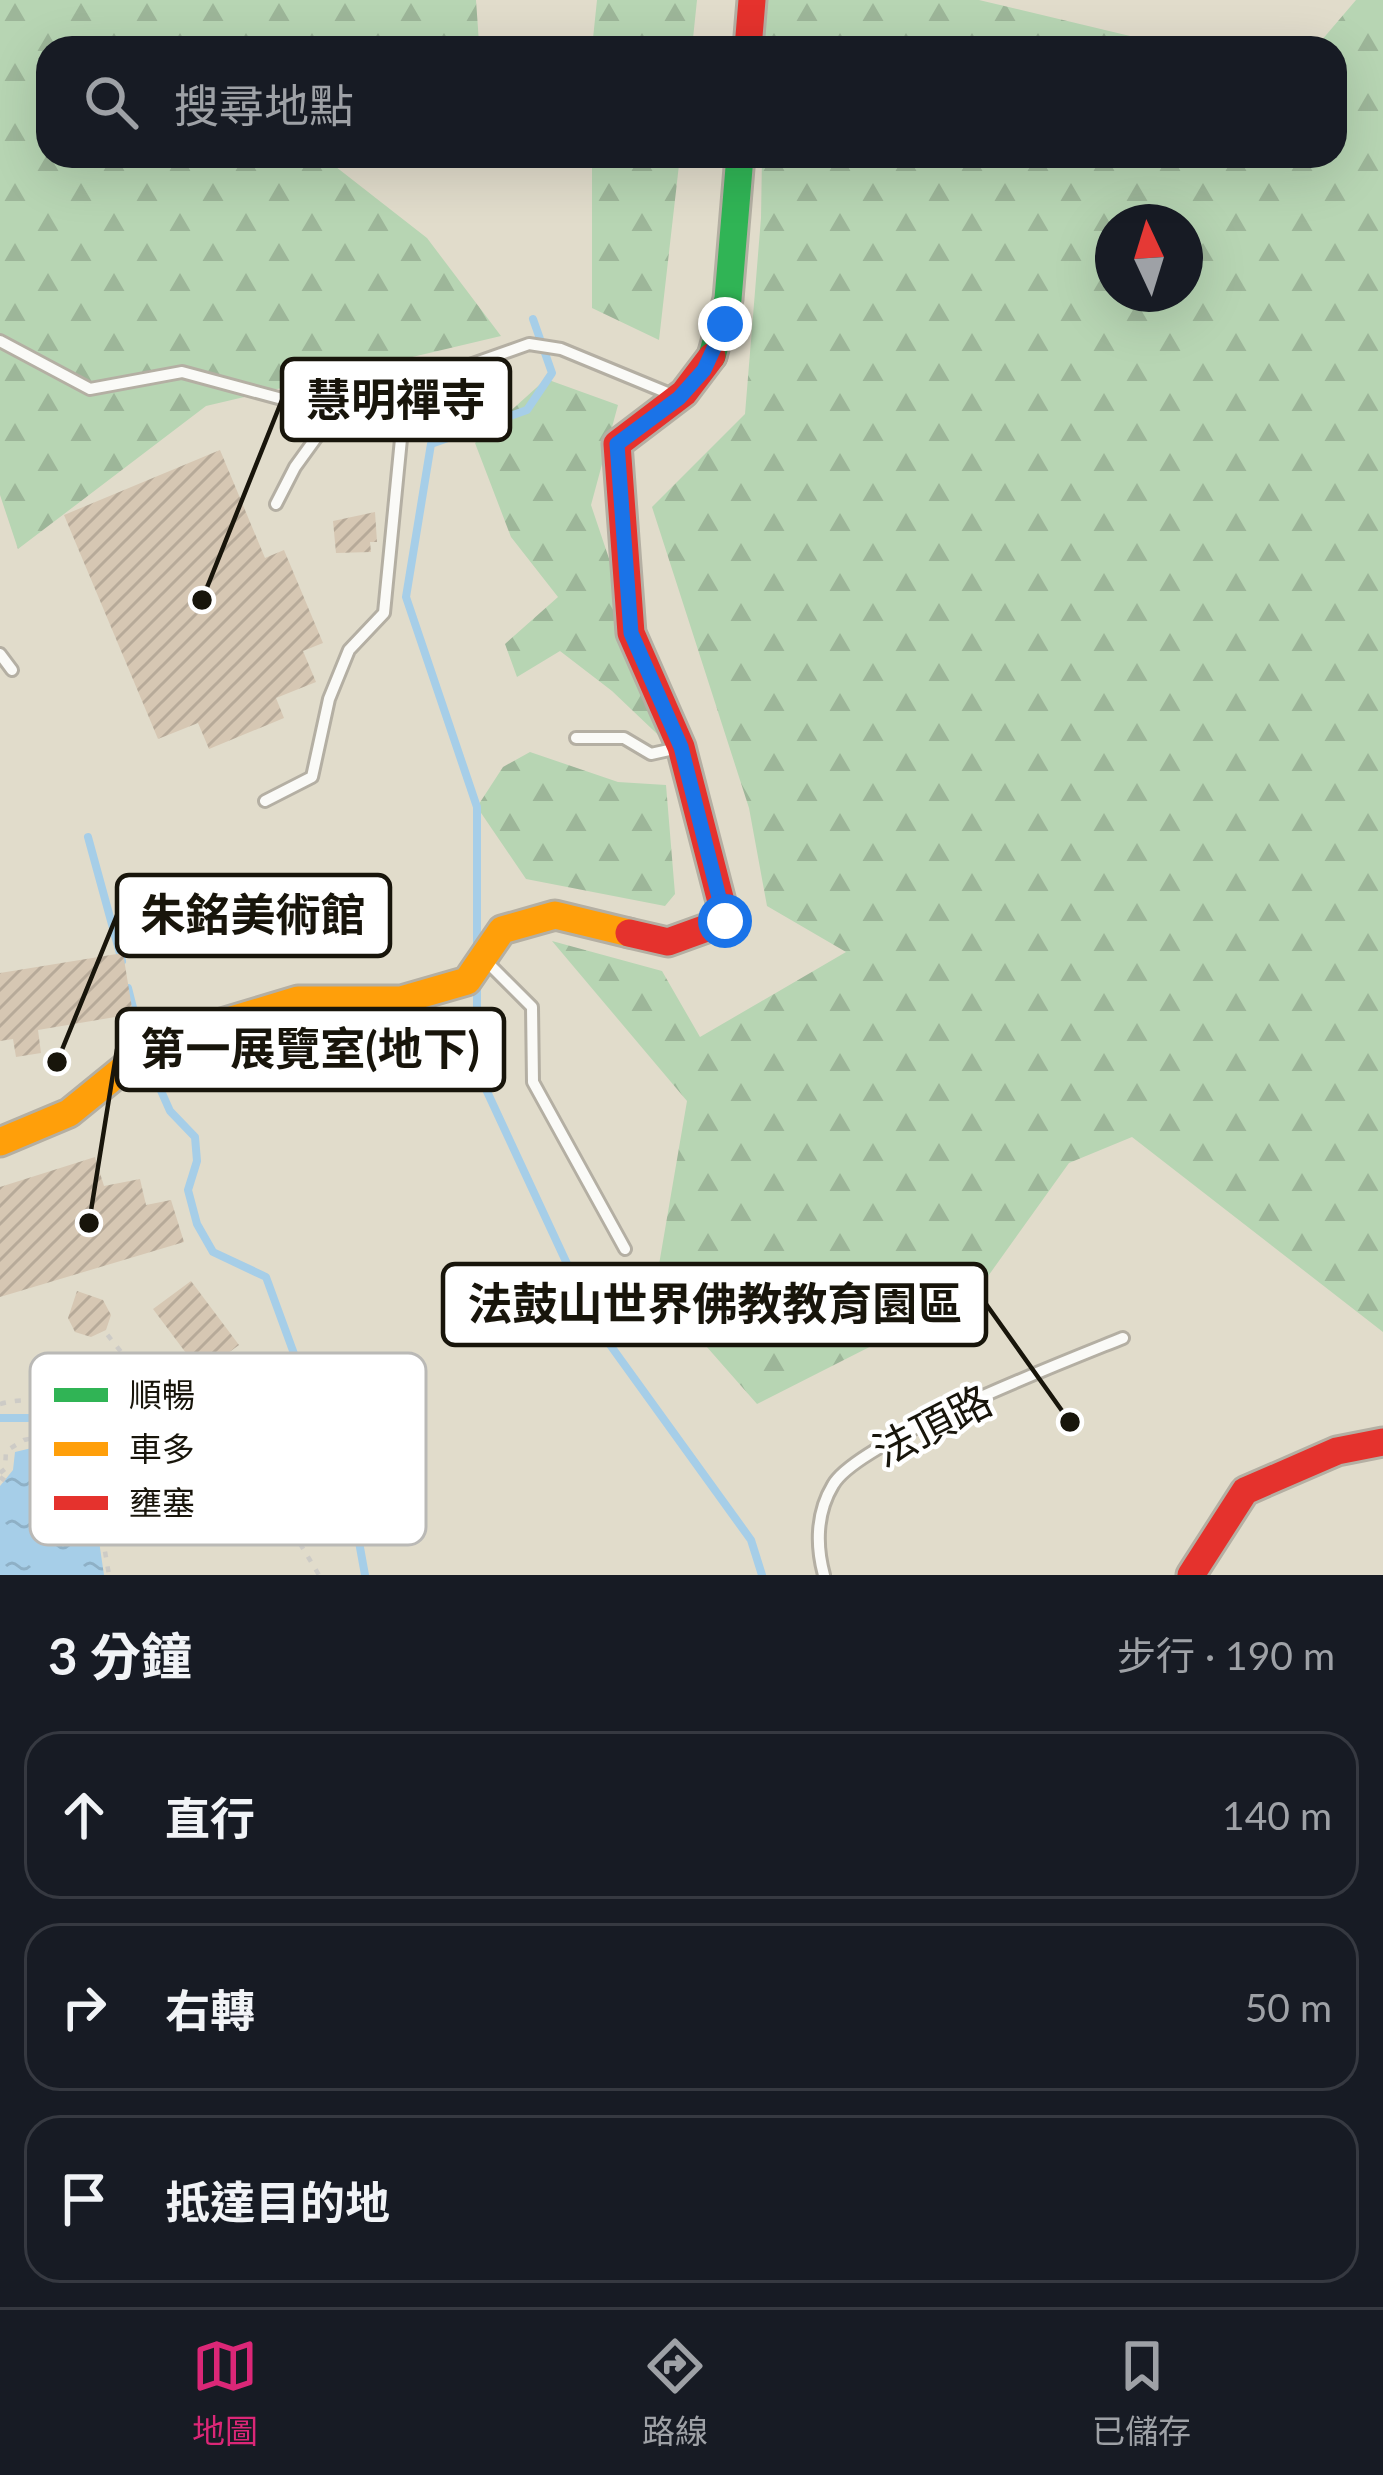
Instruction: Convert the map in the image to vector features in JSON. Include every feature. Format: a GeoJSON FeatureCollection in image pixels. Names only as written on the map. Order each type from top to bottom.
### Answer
{"type":"FeatureCollection","features":[{"type":"Feature","properties":{"kind":"street"},"geometry":{"type":"LineString","coordinates":[[749,36],[752,0]]}},
{"type":"Feature","properties":{"kind":"street"},"geometry":{"type":"LineString","coordinates":[[0,1142],[69,1113],[155,1043],[298,1000],[401,1000],[467,981],[502,930],[555,916],[668,942],[725,921],[681,747],[631,633],[617,444],[679,398],[704,370],[725,324],[739,168]]}},
{"type":"Feature","properties":{"kind":"street"},"geometry":{"type":"LineString","coordinates":[[1191,1575],[1245,1491],[1337,1451],[1383,1442]]}},
{"type":"Feature","properties":{"kind":"lane"},"geometry":{"type":"LineString","coordinates":[[0,341],[90,389],[182,372],[334,413],[529,344],[561,349],[679,398]]}},
{"type":"Feature","properties":{"kind":"lane"},"geometry":{"type":"LineString","coordinates":[[266,801],[312,777],[329,699],[349,650],[384,613],[401,439],[414,387]]}},
{"type":"Feature","properties":{"kind":"lane"},"geometry":{"type":"LineString","coordinates":[[276,504],[295,467],[334,413]]}},
{"type":"Feature","properties":{"kind":"lane"},"geometry":{"type":"LineString","coordinates":[[0,654],[13,670]]}},
{"type":"Feature","properties":{"kind":"lane"},"geometry":{"type":"LineString","coordinates":[[576,738],[624,739],[651,754],[681,747]]}},
{"type":"Feature","properties":{"kind":"lane"},"geometry":{"type":"LineString","coordinates":[[483,958],[532,1007],[533,1082],[625,1250]]}},
{"type":"Feature","properties":{"kind":"lane","name":"法頂路"},"geometry":{"type":"LineString","coordinates":[[824,1575],[815,1543],[833,1483],[872,1453],[973,1400],[1123,1338]]}},
{"type":"Feature","properties":{"kind":"path"},"geometry":{"type":"LineString","coordinates":[[106,1333],[122,1353]]}},
{"type":"Feature","properties":{"kind":"path"},"geometry":{"type":"LineString","coordinates":[[0,1404],[30,1402]]}},
{"type":"Feature","properties":{"kind":"path"},"geometry":{"type":"LineString","coordinates":[[8,1483],[0,1475],[6,1450],[30,1439]]}},
{"type":"Feature","properties":{"kind":"path"},"geometry":{"type":"LineString","coordinates":[[104,1545],[109,1575]]}},
{"type":"Feature","properties":{"kind":"path"},"geometry":{"type":"LineString","coordinates":[[301,1545],[319,1575]]}},
{"type":"Feature","properties":{"kind":"green space"},"geometry":{"type":"Polygon","coordinates":[[[0,0],[476,0],[479,36],[36,36],[36,168],[337,168],[427,238],[501,336],[206,406],[18,549],[0,495],[0,0]]]}},
{"type":"Feature","properties":{"kind":"green space"},"geometry":{"type":"Polygon","coordinates":[[[597,0],[697,0],[693,36],[593,36],[597,0]]]}},
{"type":"Feature","properties":{"kind":"green space"},"geometry":{"type":"Polygon","coordinates":[[[763,0],[979,0],[1130,36],[763,36],[763,0]]]}},
{"type":"Feature","properties":{"kind":"green space"},"geometry":{"type":"Polygon","coordinates":[[[1356,0],[1383,0],[1383,1332],[1132,1137],[1069,1163],[976,1293],[757,1404],[655,1288],[687,1101],[552,941],[662,971],[700,1037],[846,952],[767,906],[749,808],[652,507],[745,414],[762,168],[1347,168],[1347,36],[1325,36],[1356,0]]]}},
{"type":"Feature","properties":{"kind":"green space"},"geometry":{"type":"Polygon","coordinates":[[[592,168],[679,168],[659,340],[592,308],[592,168]]]}},
{"type":"Feature","properties":{"kind":"green space"},"geometry":{"type":"Polygon","coordinates":[[[546,379],[618,405],[591,505],[673,749],[612,691],[560,651],[517,677],[505,644],[558,597],[511,537],[475,443],[546,379]]]}},
{"type":"Feature","properties":{"kind":"green space"},"geometry":{"type":"Polygon","coordinates":[[[530,752],[618,782],[666,785],[675,894],[665,906],[526,879],[477,807],[503,767],[530,752]]]}},
{"type":"Feature","properties":{"kind":"water"},"geometry":{"type":"Polygon","coordinates":[[[30,1448],[30,1545],[100,1545],[104,1575],[0,1575],[0,1486],[13,1470],[15,1452],[30,1448]]]}},
{"type":"Feature","properties":{"kind":"building"},"geometry":{"type":"Polygon","coordinates":[[[220,450],[265,558],[284,550],[323,643],[303,651],[316,682],[276,698],[284,718],[209,749],[198,723],[158,739],[64,515],[220,450]]]}},
{"type":"Feature","properties":{"kind":"building"},"geometry":{"type":"Polygon","coordinates":[[[375,512],[377,542],[370,542],[371,552],[336,553],[333,521],[375,512]]]}},
{"type":"Feature","properties":{"kind":"building"},"geometry":{"type":"Polygon","coordinates":[[[123,953],[133,1014],[38,1030],[41,1053],[16,1057],[13,1039],[0,1041],[0,973],[123,953]]]}},
{"type":"Feature","properties":{"kind":"building"},"geometry":{"type":"Polygon","coordinates":[[[95,1157],[104,1186],[140,1179],[146,1205],[171,1200],[184,1242],[0,1297],[0,1187],[95,1157]]]}},
{"type":"Feature","properties":{"kind":"building"},"geometry":{"type":"Polygon","coordinates":[[[191,1281],[239,1345],[228,1353],[186,1353],[153,1309],[191,1281]]]}},
{"type":"Feature","properties":{"kind":"building"},"geometry":{"type":"Polygon","coordinates":[[[77,1291],[103,1300],[111,1315],[106,1330],[91,1337],[75,1332],[68,1318],[77,1291]]]}},
{"type":"Feature","properties":{"kind":"waterway"},"geometry":{"type":"LineString","coordinates":[[477,945],[477,807],[406,597],[431,444],[527,410],[552,373],[533,319]]}},
{"type":"Feature","properties":{"kind":"waterway"},"geometry":{"type":"LineString","coordinates":[[88,837],[122,961]]}},
{"type":"Feature","properties":{"kind":"waterway"},"geometry":{"type":"LineString","coordinates":[[477,984],[477,1070],[595,1324],[751,1540],[762,1575]]}},
{"type":"Feature","properties":{"kind":"waterway"},"geometry":{"type":"LineString","coordinates":[[128,988],[142,1043]]}},
{"type":"Feature","properties":{"kind":"waterway"},"geometry":{"type":"LineString","coordinates":[[146,1057],[170,1111],[195,1137],[197,1161],[188,1190],[197,1224],[213,1252],[266,1277],[294,1353]]}},
{"type":"Feature","properties":{"kind":"waterway"},"geometry":{"type":"LineString","coordinates":[[0,1418],[30,1418]]}},
{"type":"Feature","properties":{"kind":"waterway"},"geometry":{"type":"LineString","coordinates":[[360,1545],[365,1575]]}},
{"type":"Feature","properties":{"kind":"traffic: fast"},"geometry":{"type":"LineString","coordinates":[[712,356],[728,299],[739,168]]}},
{"type":"Feature","properties":{"kind":"traffic: slow"},"geometry":{"type":"LineString","coordinates":[[0,1142],[69,1113],[155,1043],[298,1000],[401,1000],[467,981],[502,930],[555,915],[629,933]]}},
{"type":"Feature","properties":{"kind":"traffic: jam"},"geometry":{"type":"LineString","coordinates":[[749,36],[752,0]]}},
{"type":"Feature","properties":{"kind":"traffic: jam"},"geometry":{"type":"LineString","coordinates":[[629,933],[668,942],[726,921],[681,747],[631,633],[617,444],[684,393],[712,356]]}},
{"type":"Feature","properties":{"kind":"traffic: jam"},"geometry":{"type":"LineString","coordinates":[[1191,1575],[1245,1491],[1337,1451],[1383,1442]]}},
{"type":"Feature","properties":{"kind":"place","name":"慧明禪寺"},"geometry":{"type":"Point","coordinates":[202,600]}},
{"type":"Feature","properties":{"kind":"place","name":"朱銘美術館"},"geometry":{"type":"Point","coordinates":[57,1062]}},
{"type":"Feature","properties":{"kind":"place","name":"第一展覽室(地下)"},"geometry":{"type":"Point","coordinates":[89,1223]}},
{"type":"Feature","properties":{"kind":"place","name":"法鼓山世界佛教教育園區"},"geometry":{"type":"Point","coordinates":[1070,1422]}},
{"type":"Feature","properties":{"kind":"route"},"geometry":{"type":"LineString","coordinates":[[725,324],[704,370],[679,398],[617,444],[631,633],[681,747],[725,921]]}}]}
